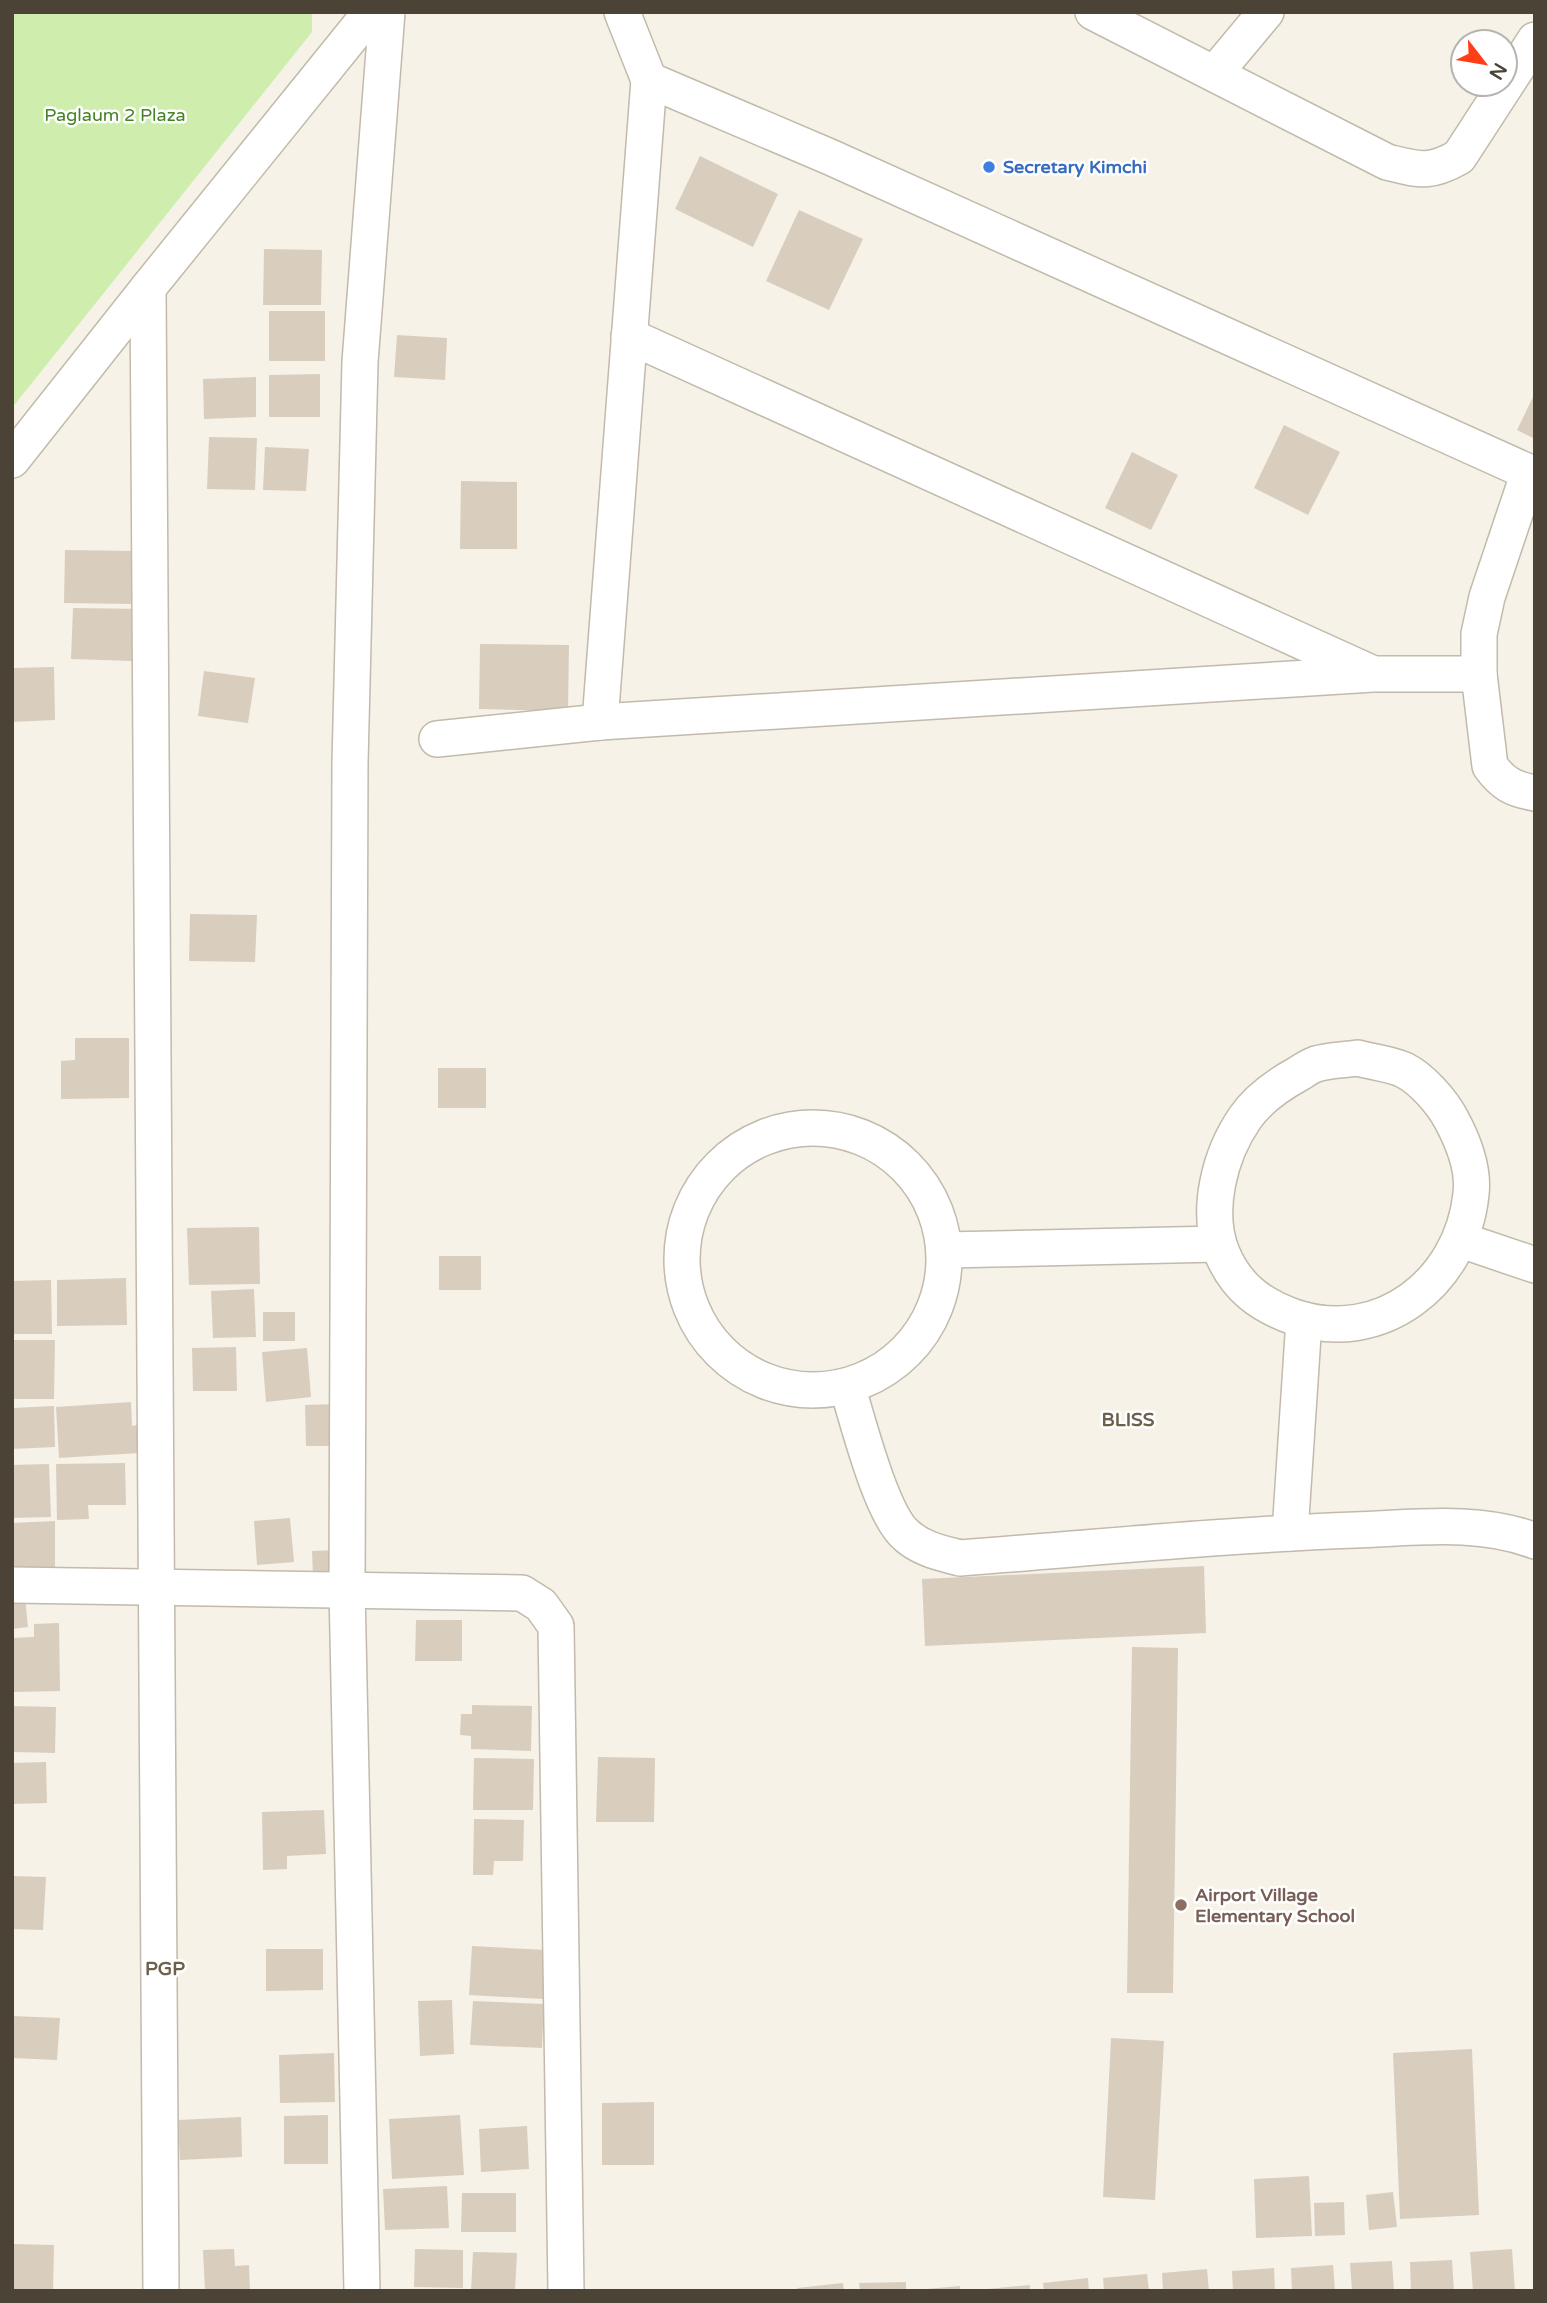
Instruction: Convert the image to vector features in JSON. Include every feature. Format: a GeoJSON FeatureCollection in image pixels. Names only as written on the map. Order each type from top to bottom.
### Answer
{"type":"FeatureCollection","features":[{"type":"Feature","properties":{"kind":"street"},"geometry":{"type":"LineString","coordinates":[[12,460],[371,12]]}},
{"type":"Feature","properties":{"kind":"street"},"geometry":{"type":"LineString","coordinates":[[362,2291],[347,1589],[350,763],[360,362],[387,12]]}},
{"type":"Feature","properties":{"kind":"street"},"geometry":{"type":"LineString","coordinates":[[600,722],[649,80],[622,12]]}},
{"type":"Feature","properties":{"kind":"street"},"geometry":{"type":"LineString","coordinates":[[1093,12],[1387,162],[1419,170],[1440,168],[1459,157],[1535,40]]}},
{"type":"Feature","properties":{"kind":"street"},"geometry":{"type":"LineString","coordinates":[[1215,73],[1266,12]]}},
{"type":"Feature","properties":{"kind":"street"},"geometry":{"type":"LineString","coordinates":[[649,80],[830,157],[1532,474],[1487,597],[1479,634],[1479,674],[1490,766],[1498,777],[1516,790],[1535,793]]}},
{"type":"Feature","properties":{"kind":"street"},"geometry":{"type":"LineString","coordinates":[[148,288],[161,2291]]}},
{"type":"Feature","properties":{"kind":"street"},"geometry":{"type":"LineString","coordinates":[[629,336],[1373,674]]}},
{"type":"Feature","properties":{"kind":"street"},"geometry":{"type":"LineString","coordinates":[[437,739],[600,722],[1373,674],[1479,674]]}},
{"type":"Feature","properties":{"kind":"street"},"geometry":{"type":"LineString","coordinates":[[1358,1058],[1405,1070],[1442,1102],[1465,1145],[1471,1193],[1461,1240],[1440,1274],[1412,1301],[1377,1318],[1338,1324],[1304,1320],[1272,1309],[1247,1293],[1229,1270],[1218,1244],[1215,1199],[1225,1156],[1246,1117],[1277,1085],[1316,1064],[1358,1058]]}},
{"type":"Feature","properties":{"kind":"street"},"geometry":{"type":"LineString","coordinates":[[797,1127],[840,1129],[880,1144],[913,1171],[935,1208],[945,1250],[940,1295],[920,1335],[887,1367],[847,1386],[804,1391],[762,1381],[726,1358],[699,1325],[684,1284],[683,1241],[695,1200],[720,1165],[755,1140],[797,1127]]}},
{"type":"Feature","properties":{"kind":"street"},"geometry":{"type":"LineString","coordinates":[[1461,1240],[1535,1265]]}},
{"type":"Feature","properties":{"kind":"street"},"geometry":{"type":"LineString","coordinates":[[945,1250],[1218,1244]]}},
{"type":"Feature","properties":{"kind":"street"},"geometry":{"type":"LineString","coordinates":[[1290,1532],[1304,1320]]}},
{"type":"Feature","properties":{"kind":"street"},"geometry":{"type":"LineString","coordinates":[[847,1386],[887,1510],[906,1535],[931,1550],[960,1558],[1290,1532],[1452,1526],[1515,1533],[1535,1541]]}},
{"type":"Feature","properties":{"kind":"street"},"geometry":{"type":"LineString","coordinates":[[12,1585],[522,1593],[541,1605],[556,1626],[566,2291]]}},
{"type":"Feature","properties":{"kind":"green space","name":"Paglaum 2 Plaza"},"geometry":{"type":"Polygon","coordinates":[[[12,12],[312,12],[312,32],[12,408],[12,12]]]}},
{"type":"Feature","properties":{"kind":"building"},"geometry":{"type":"Polygon","coordinates":[[[700,156],[778,194],[753,247],[675,209],[700,156]]]}},
{"type":"Feature","properties":{"kind":"building"},"geometry":{"type":"Polygon","coordinates":[[[799,210],[863,239],[829,310],[766,281],[799,210]]]}},
{"type":"Feature","properties":{"kind":"building"},"geometry":{"type":"Polygon","coordinates":[[[264,249],[322,250],[321,305],[263,305],[264,249]]]}},
{"type":"Feature","properties":{"kind":"building"},"geometry":{"type":"Polygon","coordinates":[[[269,311],[325,311],[325,361],[269,361],[269,311]]]}},
{"type":"Feature","properties":{"kind":"building"},"geometry":{"type":"Polygon","coordinates":[[[397,335],[447,338],[445,380],[394,377],[397,335]]]}},
{"type":"Feature","properties":{"kind":"building"},"geometry":{"type":"Polygon","coordinates":[[[320,374],[320,417],[269,417],[269,375],[320,374]]]}},
{"type":"Feature","properties":{"kind":"building"},"geometry":{"type":"Polygon","coordinates":[[[256,377],[256,417],[204,419],[203,379],[256,377]]]}},
{"type":"Feature","properties":{"kind":"building"},"geometry":{"type":"Polygon","coordinates":[[[1535,393],[1535,439],[1517,430],[1535,393]]]}},
{"type":"Feature","properties":{"kind":"building"},"geometry":{"type":"Polygon","coordinates":[[[1284,425],[1340,452],[1308,515],[1254,488],[1284,425]]]}},
{"type":"Feature","properties":{"kind":"building"},"geometry":{"type":"Polygon","coordinates":[[[209,437],[257,438],[255,490],[207,489],[209,437]]]}},
{"type":"Feature","properties":{"kind":"building"},"geometry":{"type":"Polygon","coordinates":[[[265,447],[309,449],[306,491],[263,490],[265,447]]]}},
{"type":"Feature","properties":{"kind":"building"},"geometry":{"type":"Polygon","coordinates":[[[1132,452],[1178,475],[1151,530],[1105,508],[1132,452]]]}},
{"type":"Feature","properties":{"kind":"building"},"geometry":{"type":"Polygon","coordinates":[[[461,481],[517,482],[517,549],[460,549],[461,481]]]}},
{"type":"Feature","properties":{"kind":"building"},"geometry":{"type":"Polygon","coordinates":[[[65,550],[136,551],[134,604],[64,603],[65,550]]]}},
{"type":"Feature","properties":{"kind":"building"},"geometry":{"type":"Polygon","coordinates":[[[73,608],[147,609],[147,638],[133,637],[132,661],[71,659],[73,608]]]}},
{"type":"Feature","properties":{"kind":"building"},"geometry":{"type":"Polygon","coordinates":[[[480,644],[569,645],[568,711],[479,709],[480,644]]]}},
{"type":"Feature","properties":{"kind":"building"},"geometry":{"type":"Polygon","coordinates":[[[54,667],[55,720],[12,722],[12,668],[54,667]]]}},
{"type":"Feature","properties":{"kind":"building"},"geometry":{"type":"Polygon","coordinates":[[[204,671],[255,678],[248,723],[198,716],[204,671]]]}},
{"type":"Feature","properties":{"kind":"building"},"geometry":{"type":"Polygon","coordinates":[[[190,914],[257,915],[255,962],[189,961],[190,914]]]}},
{"type":"Feature","properties":{"kind":"building"},"geometry":{"type":"Polygon","coordinates":[[[75,1038],[129,1038],[129,1098],[61,1099],[61,1061],[75,1060],[75,1038]]]}},
{"type":"Feature","properties":{"kind":"building"},"geometry":{"type":"Polygon","coordinates":[[[438,1068],[486,1068],[486,1108],[438,1108],[438,1068]]]}},
{"type":"Feature","properties":{"kind":"building"},"geometry":{"type":"Polygon","coordinates":[[[259,1227],[260,1284],[189,1285],[187,1228],[259,1227]]]}},
{"type":"Feature","properties":{"kind":"building"},"geometry":{"type":"Polygon","coordinates":[[[439,1256],[481,1256],[481,1290],[439,1290],[439,1256]]]}},
{"type":"Feature","properties":{"kind":"building"},"geometry":{"type":"Polygon","coordinates":[[[126,1278],[127,1325],[57,1326],[57,1280],[126,1278]]]}},
{"type":"Feature","properties":{"kind":"building"},"geometry":{"type":"Polygon","coordinates":[[[51,1280],[52,1334],[12,1334],[12,1281],[51,1280]]]}},
{"type":"Feature","properties":{"kind":"building"},"geometry":{"type":"Polygon","coordinates":[[[254,1289],[256,1337],[213,1338],[211,1291],[254,1289]]]}},
{"type":"Feature","properties":{"kind":"building"},"geometry":{"type":"Polygon","coordinates":[[[263,1312],[295,1312],[295,1341],[263,1341],[263,1312]]]}},
{"type":"Feature","properties":{"kind":"building"},"geometry":{"type":"Polygon","coordinates":[[[12,1340],[55,1340],[54,1399],[12,1399],[12,1340]]]}},
{"type":"Feature","properties":{"kind":"building"},"geometry":{"type":"Polygon","coordinates":[[[236,1347],[237,1391],[193,1391],[192,1348],[236,1347]]]}},
{"type":"Feature","properties":{"kind":"building"},"geometry":{"type":"Polygon","coordinates":[[[307,1348],[311,1397],[266,1402],[262,1352],[307,1348]]]}},
{"type":"Feature","properties":{"kind":"building"},"geometry":{"type":"Polygon","coordinates":[[[131,1402],[132,1426],[137,1425],[139,1453],[59,1458],[56,1407],[131,1402]]]}},
{"type":"Feature","properties":{"kind":"building"},"geometry":{"type":"Polygon","coordinates":[[[336,1404],[336,1446],[306,1446],[305,1405],[336,1404]]]}},
{"type":"Feature","properties":{"kind":"building"},"geometry":{"type":"Polygon","coordinates":[[[54,1406],[55,1447],[12,1449],[12,1408],[54,1406]]]}},
{"type":"Feature","properties":{"kind":"building"},"geometry":{"type":"Polygon","coordinates":[[[125,1463],[126,1505],[88,1505],[89,1519],[57,1520],[56,1464],[125,1463]]]}},
{"type":"Feature","properties":{"kind":"building"},"geometry":{"type":"Polygon","coordinates":[[[49,1464],[51,1517],[13,1518],[12,1465],[49,1464]]]}},
{"type":"Feature","properties":{"kind":"building"},"geometry":{"type":"Polygon","coordinates":[[[290,1518],[294,1562],[257,1565],[254,1521],[290,1518]]]}},
{"type":"Feature","properties":{"kind":"building"},"geometry":{"type":"Polygon","coordinates":[[[55,1521],[55,1567],[12,1568],[12,1523],[55,1521]]]}},
{"type":"Feature","properties":{"kind":"building"},"geometry":{"type":"Polygon","coordinates":[[[338,1550],[339,1575],[313,1577],[312,1551],[338,1550]]]}},
{"type":"Feature","properties":{"kind":"building"},"geometry":{"type":"Polygon","coordinates":[[[1204,1566],[1206,1633],[925,1646],[922,1579],[1204,1566]]]}},
{"type":"Feature","properties":{"kind":"building"},"geometry":{"type":"Polygon","coordinates":[[[25,1598],[28,1627],[12,1629],[12,1599],[25,1598]]]}},
{"type":"Feature","properties":{"kind":"building"},"geometry":{"type":"Polygon","coordinates":[[[416,1620],[462,1620],[462,1661],[415,1661],[416,1620]]]}},
{"type":"Feature","properties":{"kind":"building"},"geometry":{"type":"Polygon","coordinates":[[[59,1623],[60,1691],[12,1692],[12,1638],[34,1637],[34,1624],[59,1623]]]}},
{"type":"Feature","properties":{"kind":"building"},"geometry":{"type":"Polygon","coordinates":[[[1132,1647],[1178,1648],[1173,1993],[1127,1993],[1132,1647]]]}},
{"type":"Feature","properties":{"kind":"building"},"geometry":{"type":"Polygon","coordinates":[[[472,1705],[532,1706],[531,1751],[471,1749],[471,1736],[460,1735],[461,1714],[472,1714],[472,1705]]]}},
{"type":"Feature","properties":{"kind":"building"},"geometry":{"type":"Polygon","coordinates":[[[12,1706],[56,1707],[55,1753],[12,1752],[12,1706]]]}},
{"type":"Feature","properties":{"kind":"building"},"geometry":{"type":"Polygon","coordinates":[[[598,1757],[655,1758],[654,1822],[596,1822],[598,1757]]]}},
{"type":"Feature","properties":{"kind":"building"},"geometry":{"type":"Polygon","coordinates":[[[474,1758],[534,1759],[533,1810],[473,1810],[474,1758]]]}},
{"type":"Feature","properties":{"kind":"building"},"geometry":{"type":"Polygon","coordinates":[[[46,1762],[47,1803],[12,1804],[12,1763],[46,1762]]]}},
{"type":"Feature","properties":{"kind":"building"},"geometry":{"type":"Polygon","coordinates":[[[324,1810],[326,1854],[287,1856],[287,1869],[263,1870],[262,1812],[324,1810]]]}},
{"type":"Feature","properties":{"kind":"building"},"geometry":{"type":"Polygon","coordinates":[[[474,1819],[524,1820],[523,1861],[494,1861],[493,1875],[473,1875],[474,1819]]]}},
{"type":"Feature","properties":{"kind":"building"},"geometry":{"type":"Polygon","coordinates":[[[12,1876],[46,1877],[43,1930],[12,1929],[12,1876]]]}},
{"type":"Feature","properties":{"kind":"building"},"geometry":{"type":"Polygon","coordinates":[[[472,1946],[546,1950],[543,1999],[469,1995],[472,1946]]]}},
{"type":"Feature","properties":{"kind":"building"},"geometry":{"type":"Polygon","coordinates":[[[266,1949],[323,1949],[323,1990],[266,1991],[266,1949]]]}},
{"type":"Feature","properties":{"kind":"building"},"geometry":{"type":"Polygon","coordinates":[[[452,2000],[454,2054],[420,2056],[418,2001],[452,2000]]]}},
{"type":"Feature","properties":{"kind":"building"},"geometry":{"type":"Polygon","coordinates":[[[473,2001],[544,2004],[542,2048],[470,2045],[473,2001]]]}},
{"type":"Feature","properties":{"kind":"building"},"geometry":{"type":"Polygon","coordinates":[[[12,2016],[60,2018],[57,2060],[12,2058],[12,2016]]]}},
{"type":"Feature","properties":{"kind":"building"},"geometry":{"type":"Polygon","coordinates":[[[1111,2038],[1164,2041],[1155,2200],[1103,2197],[1111,2038]]]}},
{"type":"Feature","properties":{"kind":"building"},"geometry":{"type":"Polygon","coordinates":[[[1472,2049],[1479,2215],[1400,2219],[1393,2053],[1472,2049]]]}},
{"type":"Feature","properties":{"kind":"building"},"geometry":{"type":"Polygon","coordinates":[[[334,2053],[335,2102],[280,2103],[279,2055],[334,2053]]]}},
{"type":"Feature","properties":{"kind":"building"},"geometry":{"type":"Polygon","coordinates":[[[654,2102],[654,2165],[602,2165],[602,2103],[654,2102]]]}},
{"type":"Feature","properties":{"kind":"building"},"geometry":{"type":"Polygon","coordinates":[[[328,2115],[328,2164],[284,2164],[284,2116],[328,2115]]]}},
{"type":"Feature","properties":{"kind":"building"},"geometry":{"type":"Polygon","coordinates":[[[460,2115],[464,2175],[392,2179],[389,2119],[460,2115]]]}},
{"type":"Feature","properties":{"kind":"building"},"geometry":{"type":"Polygon","coordinates":[[[241,2117],[242,2157],[180,2160],[178,2120],[241,2117]]]}},
{"type":"Feature","properties":{"kind":"building"},"geometry":{"type":"Polygon","coordinates":[[[527,2126],[529,2169],[481,2172],[479,2129],[527,2126]]]}},
{"type":"Feature","properties":{"kind":"building"},"geometry":{"type":"Polygon","coordinates":[[[1309,2176],[1312,2236],[1256,2238],[1254,2179],[1309,2176]]]}},
{"type":"Feature","properties":{"kind":"building"},"geometry":{"type":"Polygon","coordinates":[[[447,2186],[449,2228],[385,2230],[383,2189],[447,2186]]]}},
{"type":"Feature","properties":{"kind":"building"},"geometry":{"type":"Polygon","coordinates":[[[1393,2192],[1397,2227],[1369,2230],[1366,2195],[1393,2192]]]}},
{"type":"Feature","properties":{"kind":"building"},"geometry":{"type":"Polygon","coordinates":[[[462,2193],[516,2193],[516,2232],[461,2232],[462,2193]]]}},
{"type":"Feature","properties":{"kind":"building"},"geometry":{"type":"Polygon","coordinates":[[[1344,2202],[1345,2235],[1315,2236],[1314,2203],[1344,2202]]]}},
{"type":"Feature","properties":{"kind":"building"},"geometry":{"type":"Polygon","coordinates":[[[12,2244],[54,2245],[53,2291],[12,2291],[12,2244]]]}},
{"type":"Feature","properties":{"kind":"building"},"geometry":{"type":"Polygon","coordinates":[[[234,2249],[235,2266],[249,2265],[250,2291],[205,2291],[203,2250],[234,2249]]]}},
{"type":"Feature","properties":{"kind":"building"},"geometry":{"type":"Polygon","coordinates":[[[415,2249],[463,2250],[463,2288],[414,2287],[415,2249]]]}},
{"type":"Feature","properties":{"kind":"building"},"geometry":{"type":"Polygon","coordinates":[[[1512,2249],[1515,2291],[1473,2291],[1470,2252],[1512,2249]]]}},
{"type":"Feature","properties":{"kind":"building"},"geometry":{"type":"Polygon","coordinates":[[[473,2252],[517,2253],[515,2291],[471,2291],[473,2252]]]}},
{"type":"Feature","properties":{"kind":"building"},"geometry":{"type":"Polygon","coordinates":[[[1452,2260],[1454,2291],[1411,2291],[1410,2262],[1452,2260]]]}},
{"type":"Feature","properties":{"kind":"building"},"geometry":{"type":"Polygon","coordinates":[[[1392,2261],[1394,2291],[1352,2291],[1350,2263],[1392,2261]]]}},
{"type":"Feature","properties":{"kind":"building"},"geometry":{"type":"Polygon","coordinates":[[[1333,2265],[1335,2291],[1292,2291],[1291,2268],[1333,2265]]]}},
{"type":"Feature","properties":{"kind":"building"},"geometry":{"type":"Polygon","coordinates":[[[1274,2268],[1275,2291],[1233,2291],[1232,2271],[1274,2268]]]}},
{"type":"Feature","properties":{"kind":"building"},"geometry":{"type":"Polygon","coordinates":[[[1207,2269],[1209,2291],[1163,2291],[1162,2273],[1207,2269]]]}},
{"type":"Feature","properties":{"kind":"building"},"geometry":{"type":"Polygon","coordinates":[[[1147,2274],[1149,2291],[1104,2291],[1103,2278],[1147,2274]]]}},
{"type":"Feature","properties":{"kind":"building"},"geometry":{"type":"Polygon","coordinates":[[[1088,2278],[1089,2291],[1044,2291],[1043,2283],[1088,2278]]]}},
{"type":"Feature","properties":{"kind":"building"},"geometry":{"type":"Polygon","coordinates":[[[906,2282],[906,2291],[860,2291],[859,2283],[906,2282]]]}},
{"type":"Feature","properties":{"kind":"building"},"geometry":{"type":"Polygon","coordinates":[[[843,2283],[844,2291],[797,2291],[797,2288],[843,2283]]]}},
{"type":"Feature","properties":{"kind":"building"},"geometry":{"type":"Polygon","coordinates":[[[1030,2285],[1030,2291],[987,2291],[987,2289],[1030,2285]]]}},
{"type":"Feature","properties":{"kind":"building"},"geometry":{"type":"Polygon","coordinates":[[[960,2286],[960,2291],[926,2289],[960,2286]]]}},
{"type":"Feature","properties":{"kind":"place","name":"Secretary Kimchi"},"geometry":{"type":"Point","coordinates":[989,167]}},
{"type":"Feature","properties":{"kind":"place","name":"Airport Village Elementary School"},"geometry":{"type":"Point","coordinates":[1181,1905]}},
{"type":"Feature","properties":{"kind":"district","name":"BLISS"},"geometry":{"type":"Point","coordinates":[1128,1419]}},
{"type":"Feature","properties":{"kind":"district","name":"PGP"},"geometry":{"type":"Point","coordinates":[165,1968]}}]}
